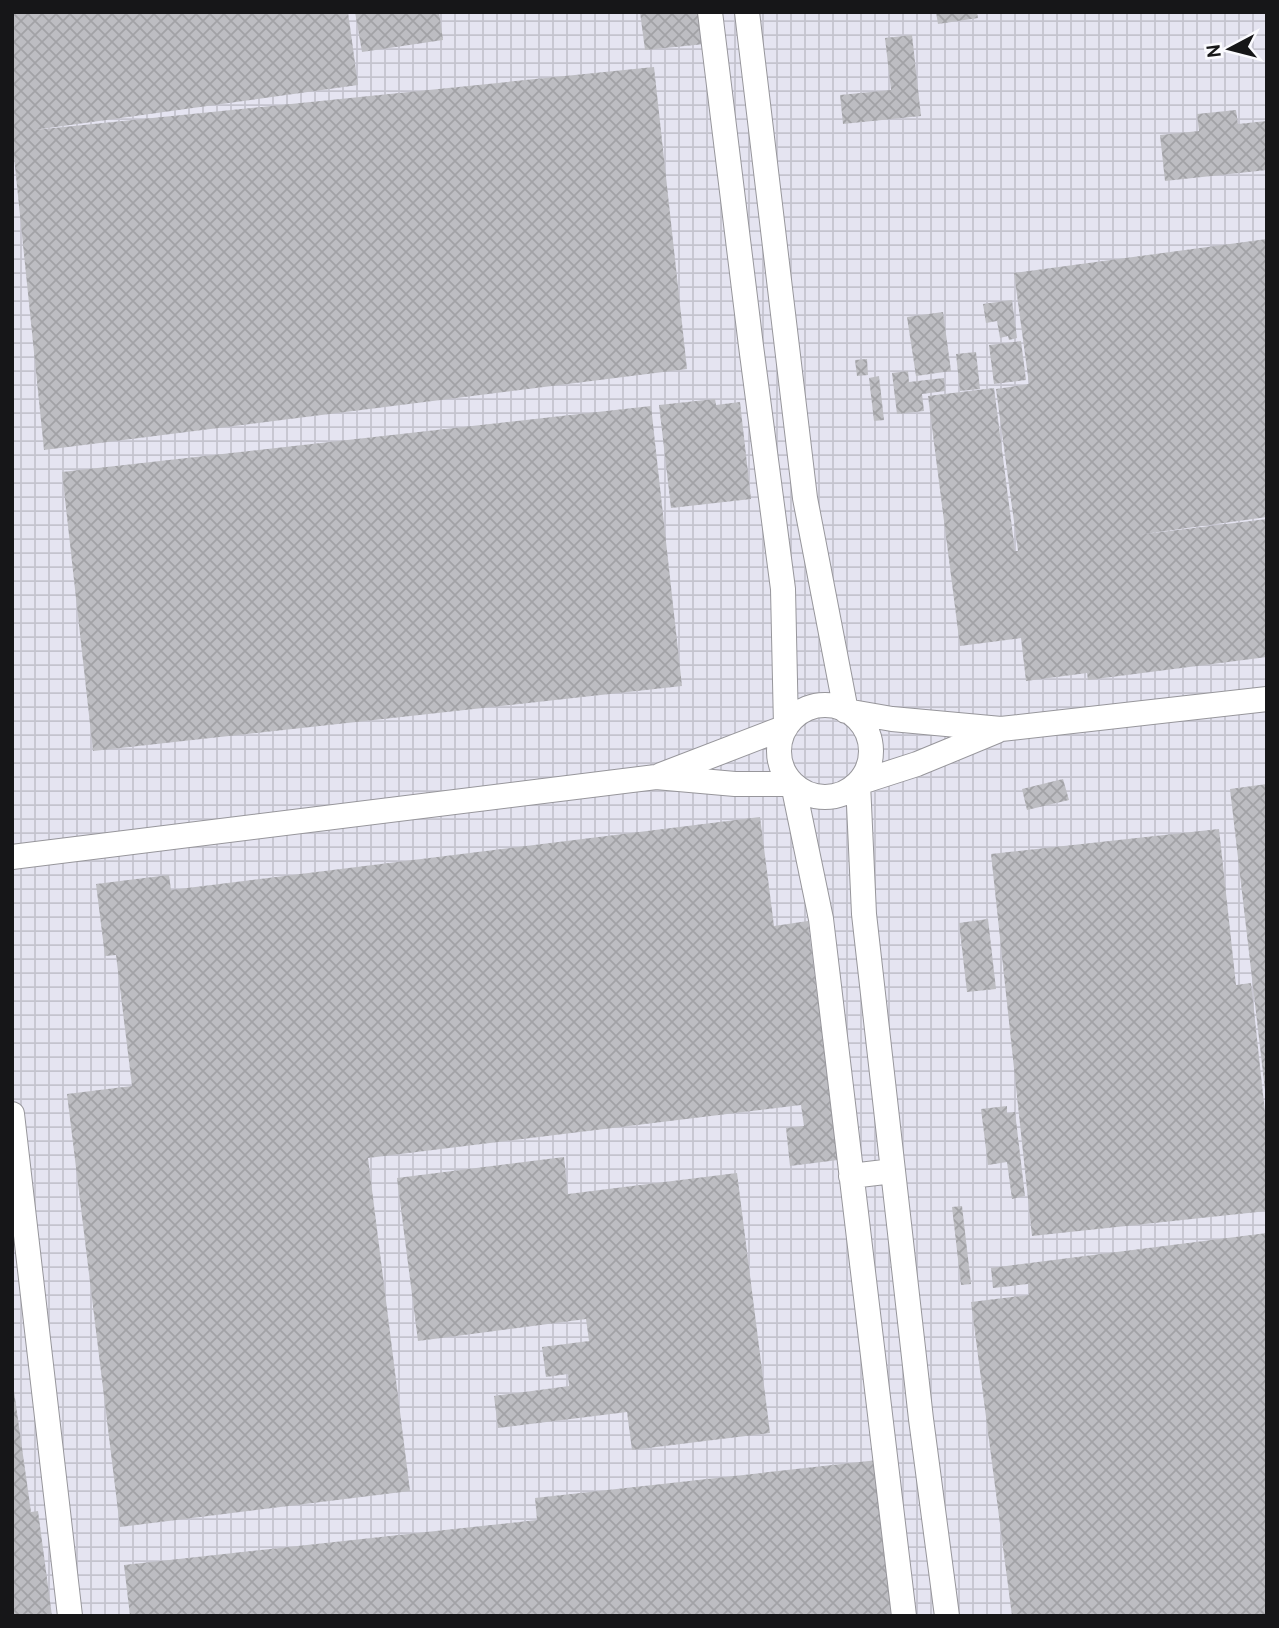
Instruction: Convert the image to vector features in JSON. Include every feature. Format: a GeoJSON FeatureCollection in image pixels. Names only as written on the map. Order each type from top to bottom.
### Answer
{"type":"FeatureCollection","features":[{"type":"Feature","properties":{"kind":"street"},"geometry":{"type":"LineString","coordinates":[[710,12],[783,589],[786,727]]}},
{"type":"Feature","properties":{"kind":"street"},"geometry":{"type":"LineString","coordinates":[[747,12],[806,498],[846,711],[859,720],[867,732],[871,748],[866,772],[846,793],[825,798],[809,795],[793,784],[783,769],[779,754],[780,742],[786,727],[797,715],[817,706],[833,706],[846,711],[892,719],[1001,729],[1267,699]]}},
{"type":"Feature","properties":{"kind":"street"},"geometry":{"type":"LineString","coordinates":[[714,44],[750,40]]}},
{"type":"Feature","properties":{"kind":"street"},"geometry":{"type":"LineString","coordinates":[[751,346],[787,342]]}},
{"type":"Feature","properties":{"kind":"street"},"geometry":{"type":"LineString","coordinates":[[656,777],[786,727]]}},
{"type":"Feature","properties":{"kind":"street"},"geometry":{"type":"LineString","coordinates":[[858,783],[917,764],[1001,729]]}},
{"type":"Feature","properties":{"kind":"street"},"geometry":{"type":"LineString","coordinates":[[12,857],[656,777],[735,784],[793,784]]}},
{"type":"Feature","properties":{"kind":"street"},"geometry":{"type":"LineString","coordinates":[[858,783],[864,915],[921,1419],[947,1616]]}},
{"type":"Feature","properties":{"kind":"street"},"geometry":{"type":"LineString","coordinates":[[793,784],[821,919],[904,1616]]}},
{"type":"Feature","properties":{"kind":"street"},"geometry":{"type":"LineString","coordinates":[[12,1114],[70,1616]]}},
{"type":"Feature","properties":{"kind":"street"},"geometry":{"type":"LineString","coordinates":[[851,1175],[893,1171]]}},
{"type":"Feature","properties":{"kind":"shaded area"},"geometry":{"type":"Polygon","coordinates":[[[12,12],[1267,12],[1267,1616],[12,1616],[12,12]]]}},
{"type":"Feature","properties":{"kind":"building"},"geometry":{"type":"Polygon","coordinates":[[[12,12],[348,12],[358,85],[34,130],[654,67],[687,369],[44,450],[12,137],[12,12]]]}},
{"type":"Feature","properties":{"kind":"building"},"geometry":{"type":"Polygon","coordinates":[[[355,12],[439,12],[443,40],[362,52],[355,12]]]}},
{"type":"Feature","properties":{"kind":"building"},"geometry":{"type":"Polygon","coordinates":[[[640,12],[701,12],[705,44],[645,50],[640,12]]]}},
{"type":"Feature","properties":{"kind":"building"},"geometry":{"type":"Polygon","coordinates":[[[936,12],[977,12],[978,18],[938,24],[936,12]]]}},
{"type":"Feature","properties":{"kind":"building"},"geometry":{"type":"Polygon","coordinates":[[[912,35],[921,116],[843,124],[840,95],[891,90],[885,38],[912,35]]]}},
{"type":"Feature","properties":{"kind":"building"},"geometry":{"type":"Polygon","coordinates":[[[1236,110],[1238,124],[1267,121],[1267,170],[1165,181],[1160,135],[1199,131],[1197,114],[1236,110]]]}},
{"type":"Feature","properties":{"kind":"building"},"geometry":{"type":"Polygon","coordinates":[[[1267,239],[1267,517],[1137,535],[1267,519],[1267,657],[1088,680],[1087,673],[1026,681],[1021,638],[960,646],[928,396],[994,388],[1015,551],[1018,551],[996,389],[1029,384],[1014,273],[1267,239]]]}},
{"type":"Feature","properties":{"kind":"building"},"geometry":{"type":"Polygon","coordinates":[[[1012,300],[1017,338],[1009,340],[1008,336],[1000,338],[997,321],[986,323],[983,304],[1012,300]]]}},
{"type":"Feature","properties":{"kind":"building"},"geometry":{"type":"Polygon","coordinates":[[[943,312],[951,371],[916,376],[907,317],[943,312]]]}},
{"type":"Feature","properties":{"kind":"building"},"geometry":{"type":"Polygon","coordinates":[[[1021,341],[1026,380],[994,384],[989,345],[1021,341]]]}},
{"type":"Feature","properties":{"kind":"building"},"geometry":{"type":"Polygon","coordinates":[[[976,352],[980,389],[960,391],[956,354],[976,352]]]}},
{"type":"Feature","properties":{"kind":"building"},"geometry":{"type":"Polygon","coordinates":[[[867,359],[868,375],[857,376],[855,360],[867,359]]]}},
{"type":"Feature","properties":{"kind":"building"},"geometry":{"type":"Polygon","coordinates":[[[908,371],[909,382],[944,378],[945,391],[922,394],[924,411],[897,414],[892,373],[908,371]]]}},
{"type":"Feature","properties":{"kind":"building"},"geometry":{"type":"Polygon","coordinates":[[[879,376],[884,420],[874,421],[869,378],[879,376]]]}},
{"type":"Feature","properties":{"kind":"building"},"geometry":{"type":"Polygon","coordinates":[[[715,399],[716,405],[740,402],[751,499],[671,508],[659,405],[715,399]]]}},
{"type":"Feature","properties":{"kind":"building"},"geometry":{"type":"Polygon","coordinates":[[[651,406],[682,686],[93,751],[62,472],[651,406]]]}},
{"type":"Feature","properties":{"kind":"building"},"geometry":{"type":"Polygon","coordinates":[[[1063,779],[1069,800],[1027,810],[1022,789],[1063,779]]]}},
{"type":"Feature","properties":{"kind":"building"},"geometry":{"type":"Polygon","coordinates":[[[1267,784],[1267,1090],[1265,1090],[1230,789],[1267,784]]]}},
{"type":"Feature","properties":{"kind":"building"},"geometry":{"type":"Polygon","coordinates":[[[760,817],[774,926],[808,921],[838,1160],[790,1166],[786,1128],[804,1126],[801,1105],[368,1158],[410,1491],[120,1527],[67,1094],[132,1086],[116,955],[105,956],[96,884],[169,875],[171,890],[760,817]]]}},
{"type":"Feature","properties":{"kind":"building"},"geometry":{"type":"Polygon","coordinates":[[[1219,829],[1236,985],[1251,983],[1267,1131],[1267,1211],[1032,1236],[991,854],[1219,829]]]}},
{"type":"Feature","properties":{"kind":"building"},"geometry":{"type":"Polygon","coordinates":[[[988,919],[996,989],[967,992],[959,923],[988,919]]]}},
{"type":"Feature","properties":{"kind":"building"},"geometry":{"type":"Polygon","coordinates":[[[1007,1106],[1007,1113],[1015,1112],[1025,1196],[1012,1199],[1007,1162],[988,1165],[981,1109],[1007,1106]]]}},
{"type":"Feature","properties":{"kind":"building"},"geometry":{"type":"Polygon","coordinates":[[[564,1157],[568,1194],[737,1173],[770,1433],[632,1450],[627,1412],[498,1428],[494,1396],[569,1386],[568,1374],[546,1377],[542,1347],[589,1341],[586,1319],[418,1341],[397,1178],[564,1157]]]}},
{"type":"Feature","properties":{"kind":"building"},"geometry":{"type":"Polygon","coordinates":[[[962,1206],[971,1284],[961,1285],[952,1207],[962,1206]]]}},
{"type":"Feature","properties":{"kind":"building"},"geometry":{"type":"Polygon","coordinates":[[[1267,1233],[1267,1616],[1012,1616],[971,1302],[1029,1295],[1028,1284],[993,1288],[991,1268],[1267,1233]]]}},
{"type":"Feature","properties":{"kind":"building"},"geometry":{"type":"Polygon","coordinates":[[[12,1391],[31,1512],[38,1511],[52,1616],[12,1616],[12,1391]]]}},
{"type":"Feature","properties":{"kind":"building"},"geometry":{"type":"Polygon","coordinates":[[[878,1460],[897,1616],[130,1616],[124,1565],[537,1520],[535,1498],[878,1460]]]}}]}
